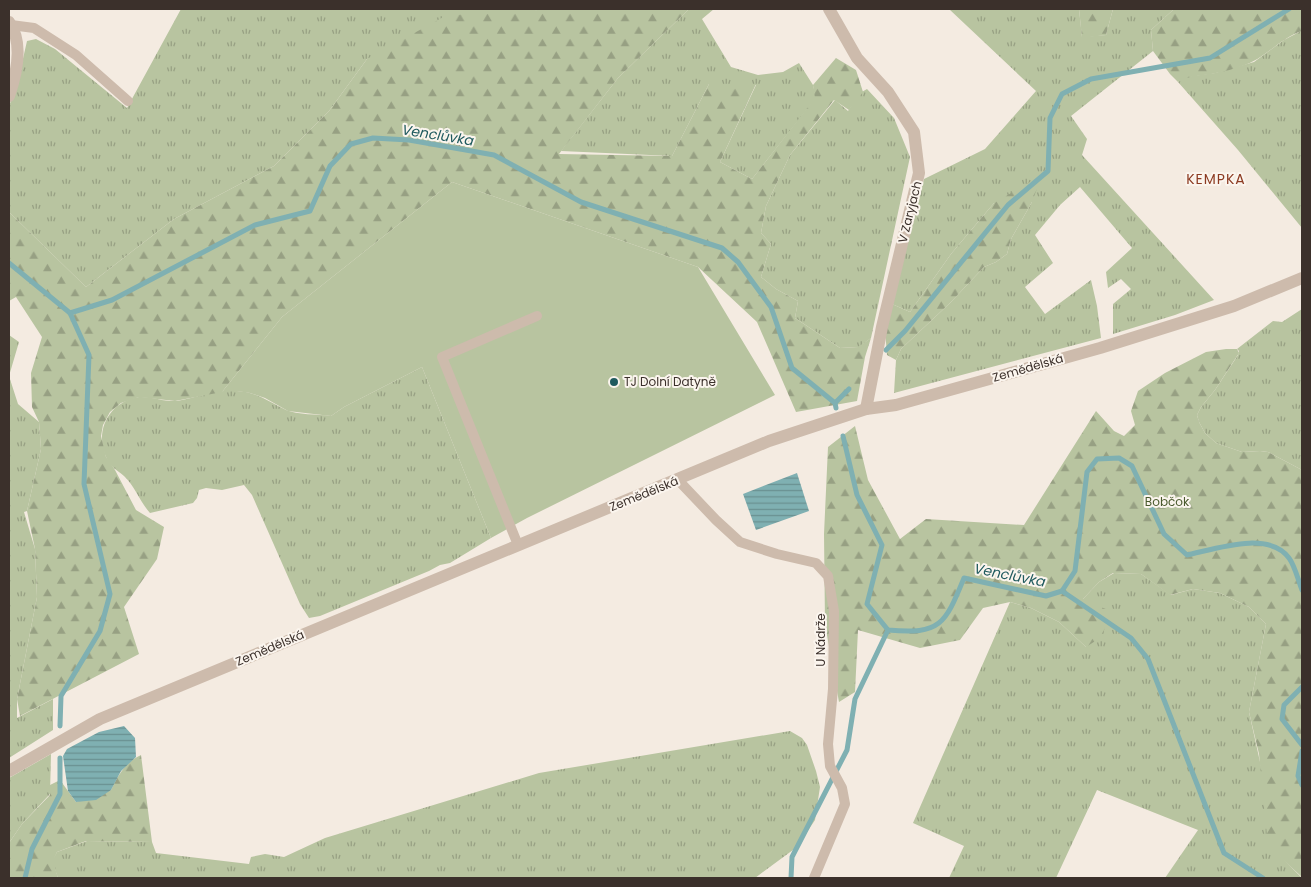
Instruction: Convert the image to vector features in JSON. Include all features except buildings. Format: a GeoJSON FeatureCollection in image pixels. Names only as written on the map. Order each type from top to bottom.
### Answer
{"type":"FeatureCollection","features":[{"type":"Feature","properties":{"kind":"street","name":"V Zaryjach"},"geometry":{"type":"LineString","coordinates":[[829,9],[857,58],[888,92],[914,132],[919,174],[882,327],[866,409]]}},
{"type":"Feature","properties":{"kind":"street"},"geometry":{"type":"LineString","coordinates":[[9,96],[18,63],[16,41],[10,24]]}},
{"type":"Feature","properties":{"kind":"street","name":"Zemědělská"},"geometry":{"type":"LineString","coordinates":[[9,771],[100,720],[768,441],[866,409],[896,405],[1100,348],[1234,306],[1302,278]]}},
{"type":"Feature","properties":{"kind":"lane"},"geometry":{"type":"LineString","coordinates":[[10,24],[34,28],[76,55],[128,101]]}},
{"type":"Feature","properties":{"kind":"lane"},"geometry":{"type":"LineString","coordinates":[[518,545],[442,357],[537,316]]}},
{"type":"Feature","properties":{"kind":"lane","name":"U Nádrže"},"geometry":{"type":"LineString","coordinates":[[678,480],[740,542],[777,554],[816,563],[828,576],[834,611],[833,689],[828,744],[830,766],[842,788],[845,804],[814,878]]}},
{"type":"Feature","properties":{"kind":"green space"},"geometry":{"type":"Polygon","coordinates":[[[181,9],[542,9],[367,59],[329,111],[274,166],[174,219],[86,287],[9,212],[9,106],[17,85],[27,41],[36,39],[55,49],[127,108],[181,9]]]}},
{"type":"Feature","properties":{"kind":"green space"},"geometry":{"type":"Polygon","coordinates":[[[542,9],[689,9],[618,78],[559,154],[672,156],[709,84],[756,84],[720,162],[752,179],[815,98],[813,85],[836,58],[856,70],[863,92],[849,110],[834,100],[790,155],[766,206],[761,233],[771,244],[761,277],[776,289],[798,301],[795,318],[840,348],[858,347],[871,338],[865,357],[857,401],[796,412],[757,322],[698,267],[452,182],[282,317],[222,392],[175,401],[139,397],[121,403],[110,412],[103,425],[101,436],[106,457],[136,510],[164,527],[157,559],[124,607],[139,654],[20,716],[17,699],[37,597],[35,549],[27,511],[41,449],[39,422],[32,407],[31,373],[42,337],[16,297],[9,301],[9,212],[86,287],[174,219],[274,166],[329,111],[367,59],[447,15],[522,13],[542,9]]]}},
{"type":"Feature","properties":{"kind":"green space"},"geometry":{"type":"Polygon","coordinates":[[[689,9],[714,9],[702,19],[731,67],[758,75],[783,72],[799,63],[813,85],[816,98],[752,179],[720,162],[756,85],[709,84],[672,156],[561,151],[618,78],[689,9]]]}},
{"type":"Feature","properties":{"kind":"green space"},"geometry":{"type":"Polygon","coordinates":[[[949,9],[1079,9],[1082,37],[1106,35],[1113,9],[1174,9],[1151,30],[1153,51],[1071,116],[1087,139],[1082,155],[1214,300],[1175,315],[1113,334],[1113,304],[1131,289],[1121,279],[1108,288],[1106,272],[1132,248],[1080,187],[1060,205],[1035,235],[1053,263],[1025,287],[1045,314],[1091,280],[1101,338],[894,393],[896,360],[901,349],[950,303],[984,267],[996,262],[1007,254],[1011,239],[1032,202],[994,203],[951,254],[910,312],[892,304],[924,179],[985,149],[1036,91],[949,9]]]}},
{"type":"Feature","properties":{"kind":"green space"},"geometry":{"type":"Polygon","coordinates":[[[1079,9],[1113,9],[1106,35],[1082,38],[1079,9]]]}},
{"type":"Feature","properties":{"kind":"green space"},"geometry":{"type":"Polygon","coordinates":[[[1174,9],[1302,9],[1302,31],[1287,38],[1250,63],[1178,82],[1153,51],[1151,30],[1174,9]]]}},
{"type":"Feature","properties":{"kind":"green space"},"geometry":{"type":"Polygon","coordinates":[[[1301,31],[1302,228],[1238,150],[1178,82],[1185,77],[1215,73],[1254,62],[1284,40],[1301,31]]]}},
{"type":"Feature","properties":{"kind":"green space"},"geometry":{"type":"Polygon","coordinates":[[[867,89],[894,118],[910,157],[871,338],[859,347],[840,348],[795,318],[798,301],[776,289],[761,277],[771,244],[761,233],[766,206],[790,155],[835,100],[848,111],[860,93],[867,89]]]}},
{"type":"Feature","properties":{"kind":"green space"},"geometry":{"type":"Polygon","coordinates":[[[1042,175],[1032,202],[1011,239],[1007,254],[996,262],[984,267],[950,303],[901,349],[896,360],[887,355],[885,329],[892,304],[910,312],[951,254],[994,203],[1042,175]]]}},
{"type":"Feature","properties":{"kind":"green space"},"geometry":{"type":"Polygon","coordinates":[[[452,182],[698,267],[775,395],[527,518],[491,538],[422,367],[344,407],[331,416],[288,411],[265,398],[250,393],[237,391],[222,392],[282,317],[452,182]]]}},
{"type":"Feature","properties":{"kind":"green space"},"geometry":{"type":"Polygon","coordinates":[[[1302,309],[1302,470],[1268,452],[1242,452],[1216,443],[1205,433],[1197,415],[1238,355],[1239,351],[1237,349],[1273,321],[1282,322],[1302,309]]]}},
{"type":"Feature","properties":{"kind":"green space"},"geometry":{"type":"Polygon","coordinates":[[[9,335],[19,342],[9,376],[9,335]]]}},
{"type":"Feature","properties":{"kind":"green space","name":"Bobčok"},"geometry":{"type":"Polygon","coordinates":[[[1237,349],[1239,353],[1197,415],[1205,433],[1216,443],[1242,452],[1268,452],[1302,470],[1302,877],[1281,858],[1267,835],[1259,754],[1249,712],[1266,624],[1249,607],[1220,593],[1193,589],[1170,595],[1141,574],[1113,573],[1099,582],[1083,599],[1108,610],[1103,636],[1086,647],[1059,622],[1031,608],[1010,602],[983,608],[960,640],[920,648],[858,630],[855,692],[839,702],[825,624],[824,534],[828,447],[855,426],[868,480],[900,539],[926,519],[1024,525],[1096,411],[1114,431],[1124,436],[1135,425],[1131,411],[1138,391],[1165,373],[1206,352],[1237,349]]]}},
{"type":"Feature","properties":{"kind":"green space"},"geometry":{"type":"Polygon","coordinates":[[[422,367],[491,538],[450,563],[440,565],[320,616],[309,618],[300,604],[252,495],[244,485],[222,490],[206,488],[199,490],[197,498],[193,503],[150,513],[128,480],[109,463],[103,447],[102,437],[107,418],[120,404],[139,397],[177,401],[214,392],[237,391],[257,395],[291,412],[331,416],[344,407],[422,367]]]}},
{"type":"Feature","properties":{"kind":"green space"},"geometry":{"type":"Polygon","coordinates":[[[9,376],[18,404],[39,422],[41,449],[27,511],[24,512],[35,549],[37,597],[17,699],[17,718],[53,699],[53,730],[9,758],[9,376]]]}},
{"type":"Feature","properties":{"kind":"green space"},"geometry":{"type":"Polygon","coordinates":[[[1114,573],[1141,574],[1171,595],[1193,589],[1220,593],[1249,607],[1266,624],[1249,712],[1281,857],[1302,878],[1165,878],[1198,830],[1097,790],[1056,878],[949,878],[964,846],[913,823],[1010,602],[1031,608],[1059,622],[1086,647],[1083,599],[1099,582],[1114,573]]]}},
{"type":"Feature","properties":{"kind":"green space"},"geometry":{"type":"Polygon","coordinates":[[[790,731],[802,738],[807,745],[816,771],[820,787],[815,820],[797,847],[755,878],[58,878],[52,861],[57,852],[87,841],[152,842],[156,853],[249,864],[251,857],[265,854],[284,857],[325,838],[539,773],[790,731]]]}},
{"type":"Feature","properties":{"kind":"green space"},"geometry":{"type":"Polygon","coordinates":[[[51,754],[50,794],[22,824],[9,843],[9,778],[51,754]]]}},
{"type":"Feature","properties":{"kind":"green space"},"geometry":{"type":"Polygon","coordinates":[[[141,755],[152,842],[86,841],[57,852],[53,861],[58,878],[9,878],[9,843],[22,824],[50,795],[50,785],[60,780],[76,802],[111,790],[126,765],[141,755]]]}},
{"type":"Feature","properties":{"kind":"water"},"geometry":{"type":"Polygon","coordinates":[[[797,473],[809,511],[756,530],[743,494],[797,473]]]}},
{"type":"Feature","properties":{"kind":"water"},"geometry":{"type":"Polygon","coordinates":[[[124,726],[135,738],[136,757],[121,771],[111,790],[96,800],[76,802],[68,791],[63,756],[67,749],[99,732],[124,726]]]}},
{"type":"Feature","properties":{"kind":"waterway"},"geometry":{"type":"LineString","coordinates":[[886,350],[905,331],[1008,205],[1048,171],[1050,118],[1062,94],[1091,79],[1210,58],[1289,9]]}},
{"type":"Feature","properties":{"kind":"waterway","name":"Venclůvka"},"geometry":{"type":"LineString","coordinates":[[9,263],[70,313],[112,300],[255,225],[310,211],[330,166],[351,144],[373,138],[409,140],[494,155],[581,202],[722,248],[738,262],[771,307],[792,368],[835,403],[836,408]]}},
{"type":"Feature","properties":{"kind":"waterway"},"geometry":{"type":"LineString","coordinates":[[60,726],[61,696],[100,631],[110,594],[84,484],[89,355],[70,313]]}},
{"type":"Feature","properties":{"kind":"waterway"},"geometry":{"type":"LineString","coordinates":[[835,403],[849,389]]}},
{"type":"Feature","properties":{"kind":"waterway","name":"Venclůvka"},"geometry":{"type":"LineString","coordinates":[[843,436],[857,495],[882,545],[867,604],[888,630],[920,630],[930,628],[939,623],[952,606],[964,578],[1046,596],[1062,591],[1075,571],[1087,472],[1097,459],[1119,458],[1132,466],[1164,534],[1187,555],[1241,544],[1269,545],[1280,550],[1289,558],[1302,590]]}},
{"type":"Feature","properties":{"kind":"waterway"},"geometry":{"type":"LineString","coordinates":[[1062,591],[1131,638],[1148,659],[1224,853],[1263,878]]}},
{"type":"Feature","properties":{"kind":"waterway"},"geometry":{"type":"LineString","coordinates":[[791,878],[792,857],[847,750],[855,699],[888,630]]}},
{"type":"Feature","properties":{"kind":"waterway","name":"Venclůvka"},"geometry":{"type":"LineString","coordinates":[[1302,687],[1284,705],[1282,719],[1302,745]]}},
{"type":"Feature","properties":{"kind":"waterway","name":"Venclůvka"},"geometry":{"type":"LineString","coordinates":[[1302,751],[1298,776],[1302,785]]}},
{"type":"Feature","properties":{"kind":"waterway"},"geometry":{"type":"LineString","coordinates":[[25,878],[32,849],[60,794],[60,758]]}},
{"type":"Feature","properties":{"kind":"place","name":"TJ Dolní Datyně"},"geometry":{"type":"Point","coordinates":[614,382]}},
{"type":"Feature","properties":{"kind":"district","name":"KEMPKA"},"geometry":{"type":"Point","coordinates":[1216,179]}}]}
